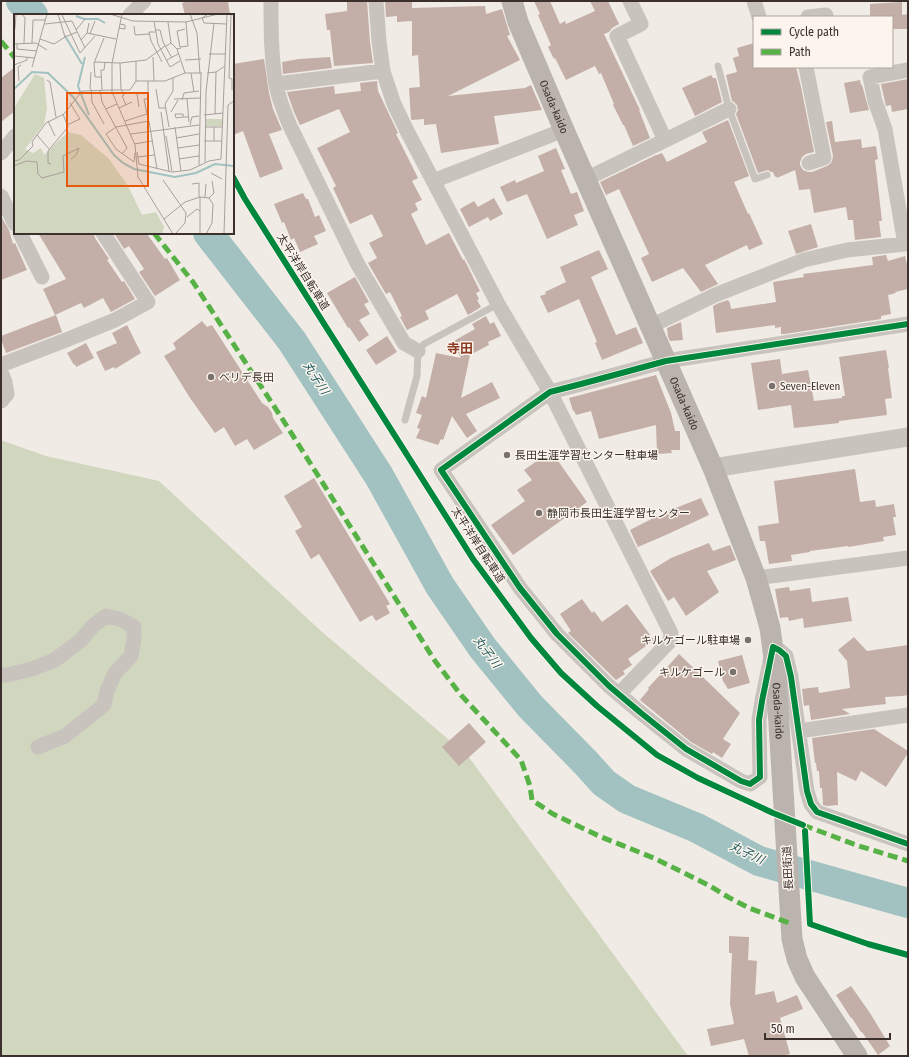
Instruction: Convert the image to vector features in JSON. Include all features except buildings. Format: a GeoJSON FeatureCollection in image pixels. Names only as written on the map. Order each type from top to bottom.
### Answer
{"type":"FeatureCollection","features":[{"type":"Feature","properties":{"kind":"main road","name":"Osada-kaido"},"geometry":{"type":"LineString","coordinates":[[512,1],[518,22],[564,130],[713,468],[756,578],[770,628],[773,647],[786,825]]}},
{"type":"Feature","properties":{"kind":"main road","name":"長田街道"},"geometry":{"type":"LineString","coordinates":[[786,825],[792,938],[797,959],[805,977],[857,1056]]}},
{"type":"Feature","properties":{"kind":"street"},"geometry":{"type":"LineString","coordinates":[[131,14],[144,1]]}},
{"type":"Feature","properties":{"kind":"street"},"geometry":{"type":"LineString","coordinates":[[271,1],[272,50],[276,84],[282,107],[357,263],[404,343],[418,351]]}},
{"type":"Feature","properties":{"kind":"street"},"geometry":{"type":"LineString","coordinates":[[376,1],[383,71],[394,104],[498,304],[550,392],[671,633],[670,641],[618,694]]}},
{"type":"Feature","properties":{"kind":"street"},"geometry":{"type":"LineString","coordinates":[[630,1],[641,24],[617,36],[665,140]]}},
{"type":"Feature","properties":{"kind":"street"},"geometry":{"type":"LineString","coordinates":[[754,1],[759,16]]}},
{"type":"Feature","properties":{"kind":"street"},"geometry":{"type":"LineString","coordinates":[[817,16],[826,15]]}},
{"type":"Feature","properties":{"kind":"street"},"geometry":{"type":"LineString","coordinates":[[806,68],[824,158],[809,163]]}},
{"type":"Feature","properties":{"kind":"street"},"geometry":{"type":"LineString","coordinates":[[651,326],[715,294],[804,260],[847,250],[906,247],[885,129],[875,101],[870,78],[908,70]]}},
{"type":"Feature","properties":{"kind":"street"},"geometry":{"type":"LineString","coordinates":[[276,84],[383,71]]}},
{"type":"Feature","properties":{"kind":"street"},"geometry":{"type":"LineString","coordinates":[[586,179],[729,109]]}},
{"type":"Feature","properties":{"kind":"street"},"geometry":{"type":"LineString","coordinates":[[433,181],[564,130]]}},
{"type":"Feature","properties":{"kind":"street"},"geometry":{"type":"LineString","coordinates":[[1,153],[14,137]]}},
{"type":"Feature","properties":{"kind":"street"},"geometry":{"type":"LineString","coordinates":[[1,196],[14,222]]}},
{"type":"Feature","properties":{"kind":"street"},"geometry":{"type":"LineString","coordinates":[[20,234],[42,277]]}},
{"type":"Feature","properties":{"kind":"street"},"geometry":{"type":"LineString","coordinates":[[1,365],[115,320],[148,302],[104,234]]}},
{"type":"Feature","properties":{"kind":"street"},"geometry":{"type":"LineString","coordinates":[[908,324],[666,362],[550,392],[441,470],[520,588],[557,634],[618,694],[686,749],[741,781],[750,784],[760,777],[760,720],[762,701],[773,647],[779,650],[786,656],[791,677],[807,791],[811,804],[817,812],[908,844]]}},
{"type":"Feature","properties":{"kind":"street"},"geometry":{"type":"LineString","coordinates":[[1,372],[5,382],[7,394],[1,401]]}},
{"type":"Feature","properties":{"kind":"street"},"geometry":{"type":"LineString","coordinates":[[713,468],[908,437]]}},
{"type":"Feature","properties":{"kind":"street"},"geometry":{"type":"LineString","coordinates":[[756,578],[908,558]]}},
{"type":"Feature","properties":{"kind":"street"},"geometry":{"type":"LineString","coordinates":[[1,676],[32,670],[55,660],[81,640],[93,626],[106,616],[120,619],[134,627],[134,639],[131,656],[115,673],[107,690],[104,705],[64,736],[38,747]]}},
{"type":"Feature","properties":{"kind":"street"},"geometry":{"type":"LineString","coordinates":[[799,731],[908,716]]}},
{"type":"Feature","properties":{"kind":"lane"},"geometry":{"type":"LineString","coordinates":[[718,66],[729,109],[755,179],[768,175]]}},
{"type":"Feature","properties":{"kind":"lane"},"geometry":{"type":"LineString","coordinates":[[405,420],[417,376],[418,351],[424,344],[498,304]]}},
{"type":"Feature","properties":{"kind":"green space"},"geometry":{"type":"Polygon","coordinates":[[[3,441],[46,456],[159,481],[321,631],[468,756],[688,1056],[1,1056],[1,442],[3,441]]]}},
{"type":"Feature","properties":{"kind":"waterway","name":"丸子川"},"geometry":{"type":"LineString","coordinates":[[21,1],[32,14]]}},
{"type":"Feature","properties":{"kind":"waterway","name":"丸子川"},"geometry":{"type":"LineString","coordinates":[[209,234],[292,341],[379,476],[440,586],[482,647],[530,706],[604,783],[627,799],[697,828],[759,861],[908,903]]}},
{"type":"Feature","properties":{"kind":"marked path"},"geometry":{"type":"LineString","coordinates":[[1,41],[14,57]]}},
{"type":"Feature","properties":{"kind":"marked path"},"geometry":{"type":"LineString","coordinates":[[155,234],[193,282],[283,420],[435,661],[461,695],[521,760],[530,786],[532,800],[553,814],[599,836],[656,859],[710,886],[749,908],[792,924]]}},
{"type":"Feature","properties":{"kind":"marked path"},"geometry":{"type":"LineString","coordinates":[[803,825],[859,846],[908,861]]}},
{"type":"Feature","properties":{"kind":"cycle path","name":"太平洋岸自転車道"},"geometry":{"type":"LineString","coordinates":[[234,179],[245,199],[473,559],[531,638],[561,673],[597,706],[657,755],[698,778],[773,813],[803,825]]}},
{"type":"Feature","properties":{"kind":"cycle path","name":"太平洋岸自転車道"},"geometry":{"type":"LineString","coordinates":[[908,324],[666,361],[550,392],[441,470],[520,588],[557,634],[609,686],[686,749],[741,781],[750,784],[760,777],[759,720],[773,647],[779,650],[786,656],[791,677],[807,791],[811,804],[817,812],[908,844]]}},
{"type":"Feature","properties":{"kind":"cycle path"},"geometry":{"type":"LineString","coordinates":[[805,831],[810,924],[868,944],[908,955]]}},
{"type":"Feature","properties":{"kind":"place","name":"ベリデ長田"},"geometry":{"type":"Point","coordinates":[211,377]}},
{"type":"Feature","properties":{"kind":"place","name":"Seven-Eleven"},"geometry":{"type":"Point","coordinates":[772,386]}},
{"type":"Feature","properties":{"kind":"place","name":"長田生涯学習センター駐車場"},"geometry":{"type":"Point","coordinates":[507,455]}},
{"type":"Feature","properties":{"kind":"place","name":"静岡市長田生涯学習センター"},"geometry":{"type":"Point","coordinates":[539,513]}},
{"type":"Feature","properties":{"kind":"place","name":"キルケゴール駐車場"},"geometry":{"type":"Point","coordinates":[748,640]}},
{"type":"Feature","properties":{"kind":"place","name":"キルケゴール"},"geometry":{"type":"Point","coordinates":[733,672]}},
{"type":"Feature","properties":{"kind":"district","name":"寺田"},"geometry":{"type":"Point","coordinates":[460,348]}}]}
